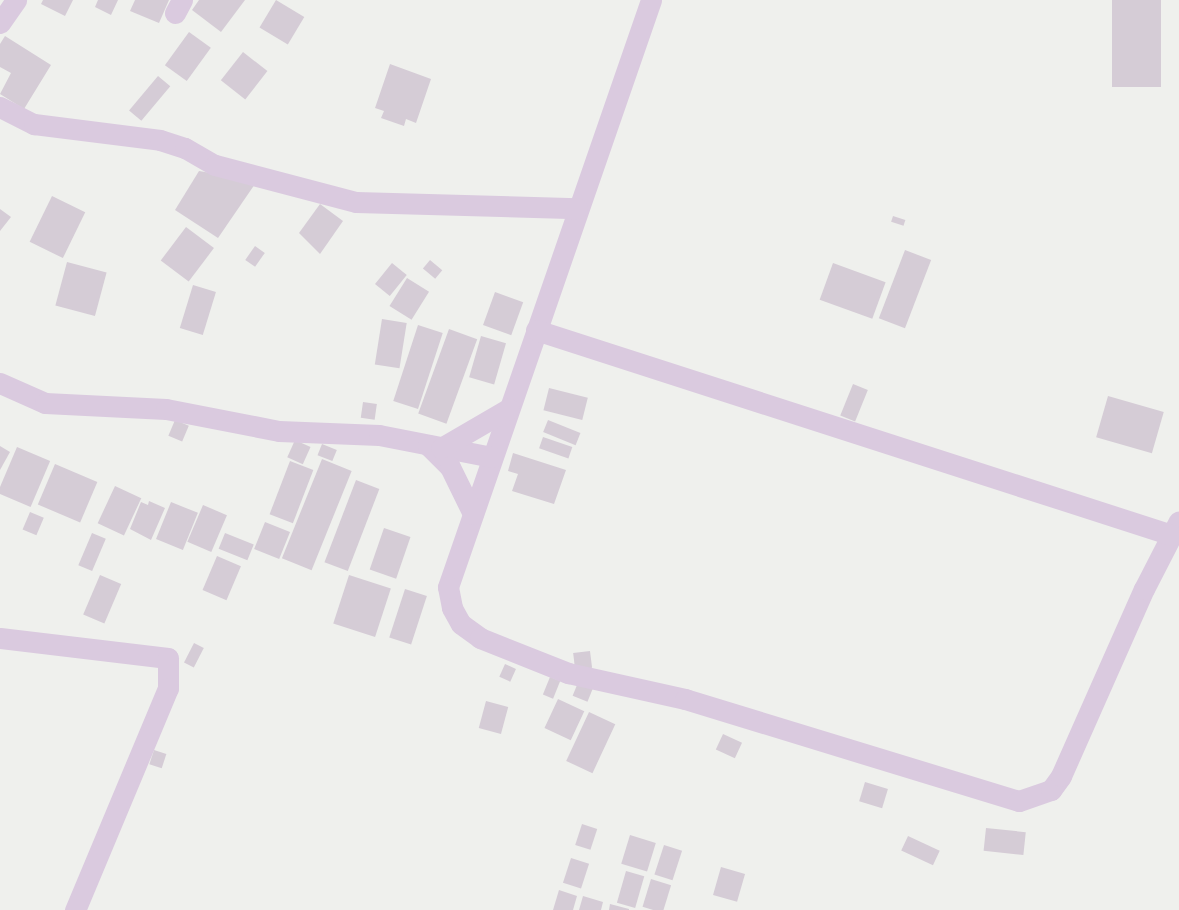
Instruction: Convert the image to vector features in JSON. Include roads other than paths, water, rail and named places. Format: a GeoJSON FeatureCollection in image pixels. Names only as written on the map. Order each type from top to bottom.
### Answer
{"type":"FeatureCollection","features":[{"type":"Feature","properties":{"kind":"street"},"geometry":{"type":"LineString","coordinates":[[0,23],[16,0]]}},
{"type":"Feature","properties":{"kind":"street"},"geometry":{"type":"LineString","coordinates":[[536,330],[1175,528],[1061,776],[1051,790],[1019,801],[685,699],[568,673],[480,638],[461,624],[452,608],[448,587],[577,208],[651,0]]}},
{"type":"Feature","properties":{"kind":"street"},"geometry":{"type":"LineString","coordinates":[[0,107],[34,124],[160,140],[215,165],[356,202],[577,208]]}},
{"type":"Feature","properties":{"kind":"street"},"geometry":{"type":"LineString","coordinates":[[0,383],[45,403],[166,409],[279,431],[379,435],[492,457]]}},
{"type":"Feature","properties":{"kind":"street"},"geometry":{"type":"LineString","coordinates":[[434,446],[508,410]]}},
{"type":"Feature","properties":{"kind":"street"},"geometry":{"type":"LineString","coordinates":[[434,446],[450,467],[473,514]]}},
{"type":"Feature","properties":{"kind":"street"},"geometry":{"type":"LineString","coordinates":[[0,638],[168,658],[168,688],[75,910]]}}]}
